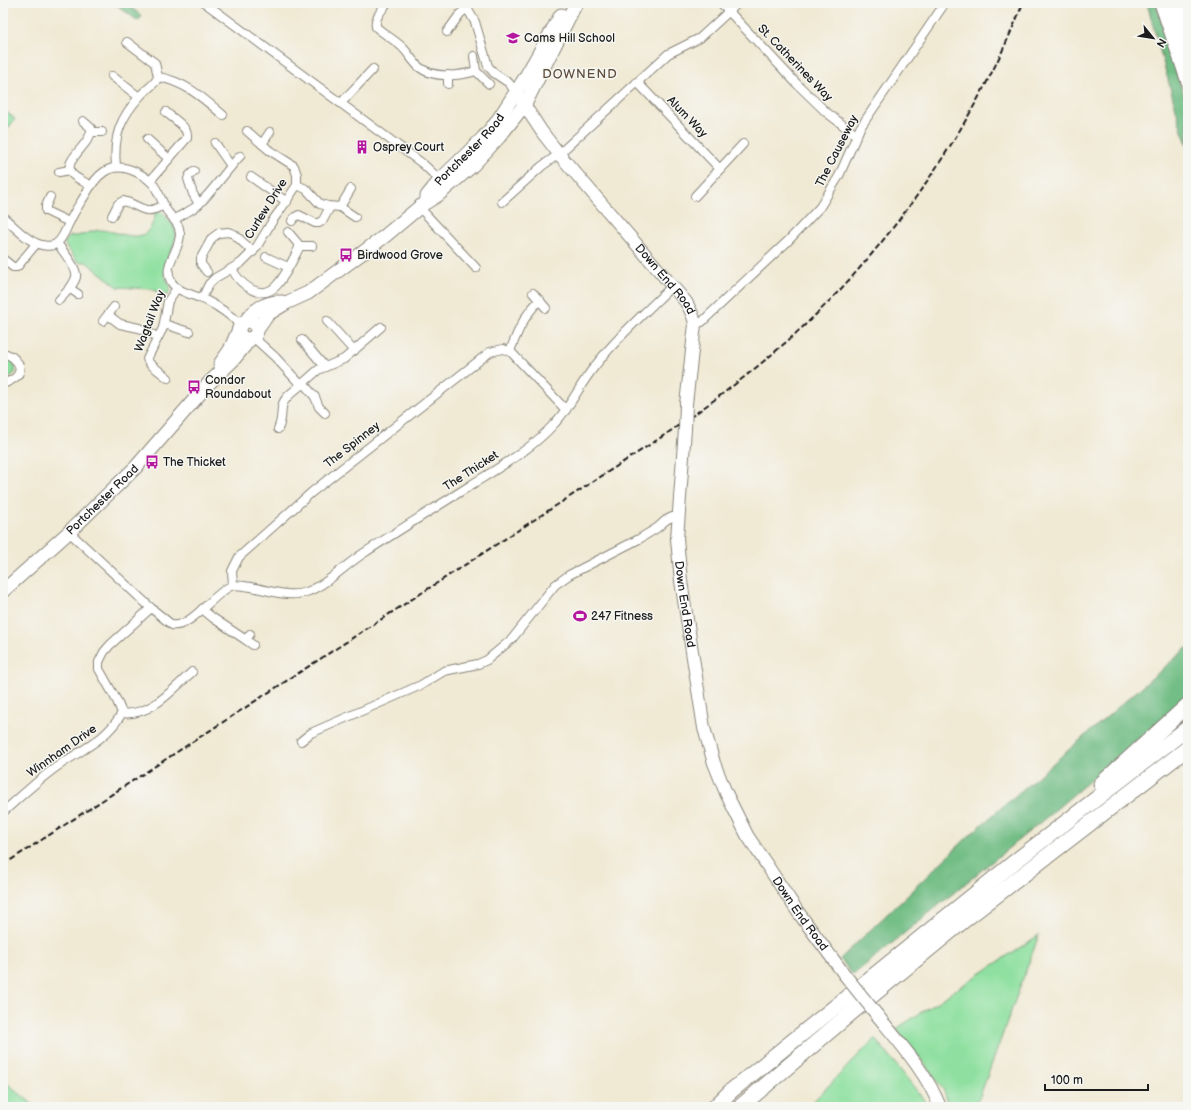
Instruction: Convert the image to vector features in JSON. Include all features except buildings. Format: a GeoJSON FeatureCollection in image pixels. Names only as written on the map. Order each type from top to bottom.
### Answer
{"type":"FeatureCollection","features":[{"type":"Feature","properties":{"kind":"highway"},"geometry":{"type":"LineString","coordinates":[[1017,860],[1188,705]]}},
{"type":"Feature","properties":{"kind":"highway"},"geometry":{"type":"LineString","coordinates":[[715,1107],[731,1091],[1017,860],[1188,728]]}},
{"type":"Feature","properties":{"kind":"highway"},"geometry":{"type":"LineString","coordinates":[[740,1107],[852,1012],[974,913],[1188,748]]}},
{"type":"Feature","properties":{"kind":"highway"},"geometry":{"type":"LineString","coordinates":[[852,1012],[1188,761]]}},
{"type":"Feature","properties":{"kind":"main road","name":"Portchester Road"},"geometry":{"type":"LineString","coordinates":[[421,206],[429,193],[440,180],[487,134],[502,114],[516,93],[568,3]]}},
{"type":"Feature","properties":{"kind":"main road","name":"Portchester Road"},"geometry":{"type":"LineString","coordinates":[[3,591],[69,532],[136,467],[209,382],[233,360],[254,335],[268,314],[286,302],[303,296],[323,282],[385,236],[421,206],[438,195],[473,165],[499,136],[524,104],[576,3]]}},
{"type":"Feature","properties":{"kind":"main road"},"geometry":{"type":"LineString","coordinates":[[1161,3],[1188,82]]}},
{"type":"Feature","properties":{"kind":"main road"},"geometry":{"type":"LineString","coordinates":[[1174,3],[1188,56]]}},
{"type":"Feature","properties":{"kind":"main road"},"geometry":{"type":"LineString","coordinates":[[1184,3],[1188,17]]}},
{"type":"Feature","properties":{"kind":"main road","name":"Portchester Road"},"geometry":{"type":"LineString","coordinates":[[209,382],[212,374],[230,350],[242,325],[252,313],[263,306],[275,302],[286,302]]}},
{"type":"Feature","properties":{"kind":"main road"},"geometry":{"type":"LineString","coordinates":[[242,325],[253,323],[254,335]]}},
{"type":"Feature","properties":{"kind":"street"},"geometry":{"type":"LineString","coordinates":[[205,3],[423,164],[440,180]]}},
{"type":"Feature","properties":{"kind":"street"},"geometry":{"type":"LineString","coordinates":[[387,3],[377,17],[375,23],[376,27],[400,45],[418,66],[435,74],[460,75],[476,71]]}},
{"type":"Feature","properties":{"kind":"street","name":"St. Catherines Way"},"geometry":{"type":"LineString","coordinates":[[721,3],[810,98],[856,135]]}},
{"type":"Feature","properties":{"kind":"street"},"geometry":{"type":"LineString","coordinates":[[502,202],[542,166],[559,154],[668,54],[700,38],[738,3]]}},
{"type":"Feature","properties":{"kind":"street","name":"The Causeway"},"geometry":{"type":"LineString","coordinates":[[695,324],[702,322],[788,241],[820,207],[839,176],[856,135],[864,121],[945,3]]}},
{"type":"Feature","properties":{"kind":"street"},"geometry":{"type":"LineString","coordinates":[[448,32],[466,5],[475,22],[488,66],[494,73],[509,83],[516,93]]}},
{"type":"Feature","properties":{"kind":"street"},"geometry":{"type":"LineString","coordinates":[[116,167],[115,154],[117,136],[121,122],[127,111],[139,96],[158,77],[155,63],[128,42]]}},
{"type":"Feature","properties":{"kind":"street"},"geometry":{"type":"LineString","coordinates":[[474,56],[476,71],[489,84]]}},
{"type":"Feature","properties":{"kind":"street"},"geometry":{"type":"LineString","coordinates":[[341,103],[373,69]]}},
{"type":"Feature","properties":{"kind":"street"},"geometry":{"type":"LineString","coordinates":[[448,75],[448,84]]}},
{"type":"Feature","properties":{"kind":"street"},"geometry":{"type":"LineString","coordinates":[[112,76],[139,96]]}},
{"type":"Feature","properties":{"kind":"street"},"geometry":{"type":"LineString","coordinates":[[158,77],[176,81],[194,91],[223,115]]}},
{"type":"Feature","properties":{"kind":"street"},"geometry":{"type":"LineString","coordinates":[[124,85],[129,78]]}},
{"type":"Feature","properties":{"kind":"street","name":"Alum Way"},"geometry":{"type":"LineString","coordinates":[[637,82],[720,169]]}},
{"type":"Feature","properties":{"kind":"street","name":"Down End Road"},"geometry":{"type":"LineString","coordinates":[[516,93],[559,154],[691,310],[695,324],[686,404],[678,517],[678,560],[695,678],[704,728],[714,763],[726,793],[751,840],[798,912],[844,974],[904,1048],[931,1086],[940,1107]]}},
{"type":"Feature","properties":{"kind":"street"},"geometry":{"type":"LineString","coordinates":[[150,181],[187,135],[186,130],[169,112]]}},
{"type":"Feature","properties":{"kind":"street"},"geometry":{"type":"LineString","coordinates":[[83,122],[89,126],[91,132],[89,138],[71,160],[70,170],[72,174],[91,186]]}},
{"type":"Feature","properties":{"kind":"street"},"geometry":{"type":"LineString","coordinates":[[91,132],[102,132]]}},
{"type":"Feature","properties":{"kind":"street","name":"Curlew Drive"},"geometry":{"type":"LineString","coordinates":[[202,298],[209,284],[215,278],[232,269],[253,252],[263,239],[273,220],[287,202],[297,185],[297,175],[294,166],[280,158],[246,132]]}},
{"type":"Feature","properties":{"kind":"street"},"geometry":{"type":"LineString","coordinates":[[262,144],[270,132]]}},
{"type":"Feature","properties":{"kind":"street"},"geometry":{"type":"LineString","coordinates":[[147,139],[169,159]]}},
{"type":"Feature","properties":{"kind":"street"},"geometry":{"type":"LineString","coordinates":[[215,143],[231,166]]}},
{"type":"Feature","properties":{"kind":"street"},"geometry":{"type":"LineString","coordinates":[[695,196],[743,144]]}},
{"type":"Feature","properties":{"kind":"street"},"geometry":{"type":"LineString","coordinates":[[174,220],[199,204],[240,156]]}},
{"type":"Feature","properties":{"kind":"street"},"geometry":{"type":"LineString","coordinates":[[3,217],[36,244],[50,246],[57,243],[63,236],[69,222],[91,186],[103,172],[116,167],[134,171],[150,181],[157,190],[164,205],[179,229],[179,239],[169,265],[169,277],[177,288],[202,298],[221,309],[242,325]]}},
{"type":"Feature","properties":{"kind":"street"},"geometry":{"type":"LineString","coordinates":[[59,172],[70,170]]}},
{"type":"Feature","properties":{"kind":"street"},"geometry":{"type":"LineString","coordinates":[[194,171],[188,179],[193,194],[199,204]]}},
{"type":"Feature","properties":{"kind":"street"},"geometry":{"type":"LineString","coordinates":[[251,177],[287,202]]}},
{"type":"Feature","properties":{"kind":"street"},"geometry":{"type":"LineString","coordinates":[[297,185],[306,189],[320,204],[330,207],[340,207],[355,217]]}},
{"type":"Feature","properties":{"kind":"street"},"geometry":{"type":"LineString","coordinates":[[340,207],[351,189]]}},
{"type":"Feature","properties":{"kind":"street"},"geometry":{"type":"LineString","coordinates":[[50,197],[46,210],[69,222]]}},
{"type":"Feature","properties":{"kind":"street"},"geometry":{"type":"LineString","coordinates":[[112,216],[118,204],[123,201],[145,210],[155,209],[164,205]]}},
{"type":"Feature","properties":{"kind":"street"},"geometry":{"type":"LineString","coordinates":[[421,206],[476,268]]}},
{"type":"Feature","properties":{"kind":"street"},"geometry":{"type":"LineString","coordinates":[[292,221],[295,216],[299,215],[315,223],[319,223],[323,220],[330,207]]}},
{"type":"Feature","properties":{"kind":"street"},"geometry":{"type":"LineString","coordinates":[[207,272],[201,264],[201,258],[212,233],[221,232],[234,234],[253,252]]}},
{"type":"Feature","properties":{"kind":"street"},"geometry":{"type":"LineString","coordinates":[[288,232],[300,246],[312,246]]}},
{"type":"Feature","properties":{"kind":"street"},"geometry":{"type":"LineString","coordinates":[[57,243],[76,273],[74,282],[59,300]]}},
{"type":"Feature","properties":{"kind":"street"},"geometry":{"type":"LineString","coordinates":[[3,260],[19,270],[36,244]]}},
{"type":"Feature","properties":{"kind":"street"},"geometry":{"type":"LineString","coordinates":[[232,269],[236,276],[249,289],[263,291],[271,289],[278,284],[300,246]]}},
{"type":"Feature","properties":{"kind":"street"},"geometry":{"type":"LineString","coordinates":[[266,257],[288,267]]}},
{"type":"Feature","properties":{"kind":"street","name":"The Thicket"},"geometry":{"type":"LineString","coordinates":[[233,585],[255,587],[296,595],[310,591],[361,555],[528,448],[556,423],[607,350],[672,286]]}},
{"type":"Feature","properties":{"kind":"street"},"geometry":{"type":"LineString","coordinates":[[69,288],[78,294]]}},
{"type":"Feature","properties":{"kind":"street","name":"Wagtail Way"},"geometry":{"type":"LineString","coordinates":[[168,378],[148,362],[148,356],[164,324],[168,301],[177,288]]}},
{"type":"Feature","properties":{"kind":"street"},"geometry":{"type":"LineString","coordinates":[[533,293],[546,308]]}},
{"type":"Feature","properties":{"kind":"street"},"geometry":{"type":"LineString","coordinates":[[540,300],[529,310],[510,351],[566,410]]}},
{"type":"Feature","properties":{"kind":"street"},"geometry":{"type":"LineString","coordinates":[[114,307],[106,318],[120,324],[138,328],[158,337]]}},
{"type":"Feature","properties":{"kind":"street"},"geometry":{"type":"LineString","coordinates":[[327,321],[354,351]]}},
{"type":"Feature","properties":{"kind":"street"},"geometry":{"type":"LineString","coordinates":[[164,324],[179,332],[189,332]]}},
{"type":"Feature","properties":{"kind":"street"},"geometry":{"type":"LineString","coordinates":[[278,430],[282,420],[282,405],[289,396],[313,373],[338,362],[354,351],[381,327]]}},
{"type":"Feature","properties":{"kind":"street"},"geometry":{"type":"LineString","coordinates":[[254,335],[315,397],[319,407],[325,413]]}},
{"type":"Feature","properties":{"kind":"street"},"geometry":{"type":"LineString","coordinates":[[302,340],[326,367]]}},
{"type":"Feature","properties":{"kind":"street","name":"The Spinney"},"geometry":{"type":"LineString","coordinates":[[233,585],[232,570],[239,558],[312,492],[490,352],[503,349],[510,351]]}},
{"type":"Feature","properties":{"kind":"street"},"geometry":{"type":"LineString","coordinates":[[3,353],[9,354],[18,364],[19,369],[16,376],[3,384]]}},
{"type":"Feature","properties":{"kind":"street"},"geometry":{"type":"LineString","coordinates":[[301,741],[311,734],[421,685],[444,671],[478,664],[488,660],[512,639],[555,585],[569,575],[639,539],[657,528],[666,520],[672,517],[678,517]]}},
{"type":"Feature","properties":{"kind":"street"},"geometry":{"type":"LineString","coordinates":[[69,532],[151,608],[168,622],[177,626],[187,622],[217,595],[233,585]]}},
{"type":"Feature","properties":{"kind":"street"},"geometry":{"type":"LineString","coordinates":[[151,608],[110,644],[99,662],[99,669],[122,713],[138,713],[154,705],[192,672]]}},
{"type":"Feature","properties":{"kind":"street"},"geometry":{"type":"LineString","coordinates":[[202,609],[213,618],[248,636],[253,645]]}},
{"type":"Feature","properties":{"kind":"street","name":"Winnham Drive"},"geometry":{"type":"LineString","coordinates":[[3,812],[56,767],[104,736],[117,722],[122,713]]}},
{"type":"Feature","properties":{"kind":"green space"},"geometry":{"type":"Polygon","coordinates":[[[114,3],[125,3],[142,16],[138,21],[114,3]]]}},
{"type":"Feature","properties":{"kind":"green space"},"geometry":{"type":"Polygon","coordinates":[[[1147,3],[1156,3],[1176,73],[1188,106],[1188,146],[1182,131],[1147,3]]]}},
{"type":"Feature","properties":{"kind":"green space"},"geometry":{"type":"Polygon","coordinates":[[[3,109],[15,119],[3,135],[3,109]]]}},
{"type":"Feature","properties":{"kind":"green space"},"geometry":{"type":"Polygon","coordinates":[[[155,213],[163,213],[171,223],[176,234],[175,242],[165,272],[171,287],[168,295],[164,295],[151,289],[118,287],[86,262],[78,262],[65,245],[65,242],[70,236],[78,236],[100,230],[134,236],[146,233],[154,221],[155,213]]]}},
{"type":"Feature","properties":{"kind":"green space"},"geometry":{"type":"Polygon","coordinates":[[[3,356],[13,363],[15,373],[3,382],[3,356]]]}},
{"type":"Feature","properties":{"kind":"green space"},"geometry":{"type":"Polygon","coordinates":[[[1188,647],[1188,697],[1048,816],[853,975],[840,959],[971,834],[1188,647]]]}},
{"type":"Feature","properties":{"kind":"green space"},"geometry":{"type":"Polygon","coordinates":[[[1039,935],[980,1096],[972,1107],[949,1107],[944,1091],[918,1055],[896,1029],[1039,935]]]}},
{"type":"Feature","properties":{"kind":"green space"},"geometry":{"type":"Polygon","coordinates":[[[875,1038],[925,1101],[927,1107],[808,1107],[875,1038]]]}},
{"type":"Feature","properties":{"kind":"green space"},"geometry":{"type":"Polygon","coordinates":[[[3,1080],[36,1107],[3,1107],[3,1080]]]}},
{"type":"Feature","properties":{"kind":"railway"},"geometry":{"type":"LineString","coordinates":[[3,865],[654,442],[713,401],[770,356],[806,324],[839,291],[872,254],[931,175],[983,90],[1023,3]]}},
{"type":"Feature","properties":{"kind":"place","name":"Cams Hill School"},"geometry":{"type":"Point","coordinates":[513,38]}},
{"type":"Feature","properties":{"kind":"place","name":"Osprey Court"},"geometry":{"type":"Point","coordinates":[362,147]}},
{"type":"Feature","properties":{"kind":"place","name":"Birdwood Grove"},"geometry":{"type":"Point","coordinates":[346,255]}},
{"type":"Feature","properties":{"kind":"place","name":"Condor Roundabout"},"geometry":{"type":"Point","coordinates":[194,387]}},
{"type":"Feature","properties":{"kind":"place","name":"The Thicket"},"geometry":{"type":"Point","coordinates":[152,462]}},
{"type":"Feature","properties":{"kind":"place","name":"247 Fitness"},"geometry":{"type":"Point","coordinates":[580,616]}},
{"type":"Feature","properties":{"kind":"district","name":"DOWNEND"},"geometry":{"type":"Point","coordinates":[580,74]}}]}
